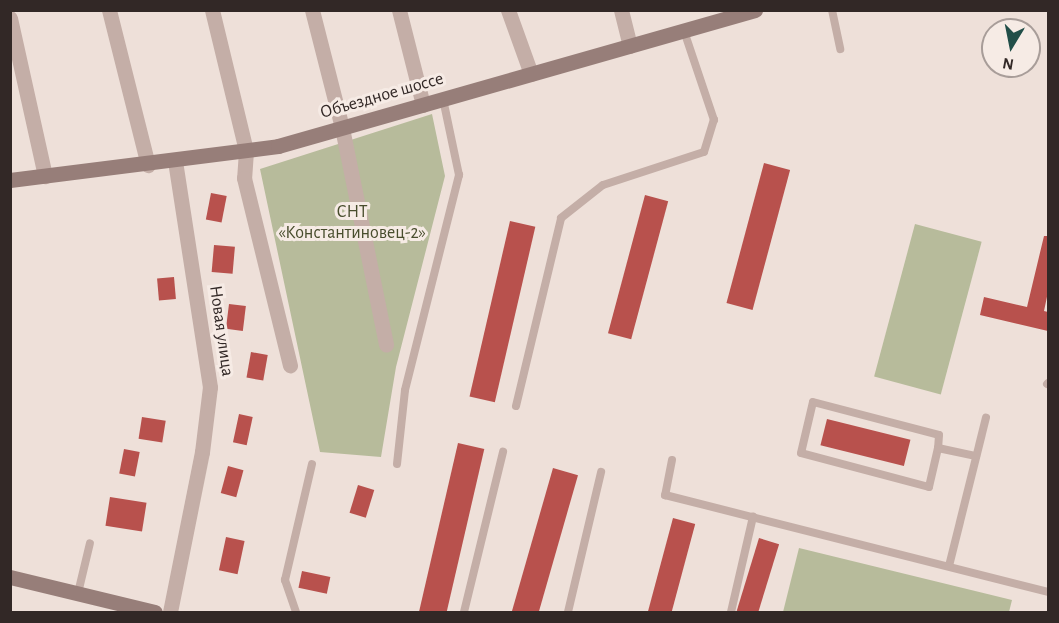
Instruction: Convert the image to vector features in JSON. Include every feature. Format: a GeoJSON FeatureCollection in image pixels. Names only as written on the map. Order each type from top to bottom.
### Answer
{"type":"FeatureCollection","features":[{"type":"Feature","properties":{"kind":"main road","name":"Объездное шоссе"},"geometry":{"type":"LineString","coordinates":[[10,180],[175,162],[246,151],[342,128],[749,11]]}},
{"type":"Feature","properties":{"kind":"main road"},"geometry":{"type":"LineString","coordinates":[[10,577],[155,612]]}},
{"type":"Feature","properties":{"kind":"street"},"geometry":{"type":"LineString","coordinates":[[109,10],[148,165]]}},
{"type":"Feature","properties":{"kind":"street"},"geometry":{"type":"LineString","coordinates":[[213,10],[246,151],[244,178],[290,365]]}},
{"type":"Feature","properties":{"kind":"street"},"geometry":{"type":"LineString","coordinates":[[312,10],[342,128],[386,345]]}},
{"type":"Feature","properties":{"kind":"street"},"geometry":{"type":"LineString","coordinates":[[399,10],[423,105]]}},
{"type":"Feature","properties":{"kind":"street"},"geometry":{"type":"LineString","coordinates":[[508,10],[531,74]]}},
{"type":"Feature","properties":{"kind":"street"},"geometry":{"type":"LineString","coordinates":[[621,10],[630,46]]}},
{"type":"Feature","properties":{"kind":"street"},"geometry":{"type":"LineString","coordinates":[[10,18],[45,176]]}},
{"type":"Feature","properties":{"kind":"street","name":"Новая улица"},"geometry":{"type":"LineString","coordinates":[[170,612],[202,452],[210,387],[175,162]]}},
{"type":"Feature","properties":{"kind":"lane"},"geometry":{"type":"LineString","coordinates":[[832,10],[840,49]]}},
{"type":"Feature","properties":{"kind":"lane"},"geometry":{"type":"LineString","coordinates":[[516,406],[561,218],[603,185],[704,152],[714,120],[684,31]]}},
{"type":"Feature","properties":{"kind":"lane"},"geometry":{"type":"LineString","coordinates":[[397,464],[405,390],[459,175],[442,99]]}},
{"type":"Feature","properties":{"kind":"lane"},"geometry":{"type":"LineString","coordinates":[[813,402],[939,435],[938,448],[929,487],[801,453],[813,402]]}},
{"type":"Feature","properties":{"kind":"lane"},"geometry":{"type":"LineString","coordinates":[[950,566],[986,418]]}},
{"type":"Feature","properties":{"kind":"lane"},"geometry":{"type":"LineString","coordinates":[[938,448],[976,456]]}},
{"type":"Feature","properties":{"kind":"lane"},"geometry":{"type":"LineString","coordinates":[[464,612],[503,452]]}},
{"type":"Feature","properties":{"kind":"lane"},"geometry":{"type":"LineString","coordinates":[[672,459],[665,495],[1048,592]]}},
{"type":"Feature","properties":{"kind":"lane"},"geometry":{"type":"LineString","coordinates":[[296,612],[285,580],[312,464]]}},
{"type":"Feature","properties":{"kind":"lane"},"geometry":{"type":"LineString","coordinates":[[568,612],[601,472]]}},
{"type":"Feature","properties":{"kind":"lane"},"geometry":{"type":"LineString","coordinates":[[730,612],[753,517]]}},
{"type":"Feature","properties":{"kind":"lane"},"geometry":{"type":"LineString","coordinates":[[78,594],[90,543]]}},
{"type":"Feature","properties":{"kind":"green space","name":"СНТ «Константиновец-2»"},"geometry":{"type":"Polygon","coordinates":[[[432,114],[445,176],[396,367],[381,457],[320,452],[260,169],[432,114]]]}},
{"type":"Feature","properties":{"kind":"green space"},"geometry":{"type":"Polygon","coordinates":[[[915,224],[982,242],[941,394],[874,377],[915,224]]]}},
{"type":"Feature","properties":{"kind":"green space"},"geometry":{"type":"Polygon","coordinates":[[[799,548],[1012,600],[1009,612],[783,612],[799,548]]]}},
{"type":"Feature","properties":{"kind":"building"},"geometry":{"type":"Polygon","coordinates":[[[764,163],[790,170],[753,310],[726,303],[764,163]]]}},
{"type":"Feature","properties":{"kind":"building"},"geometry":{"type":"Polygon","coordinates":[[[211,193],[227,196],[222,223],[206,220],[211,193]]]}},
{"type":"Feature","properties":{"kind":"building"},"geometry":{"type":"Polygon","coordinates":[[[645,195],[668,201],[631,339],[608,333],[645,195]]]}},
{"type":"Feature","properties":{"kind":"building"},"geometry":{"type":"Polygon","coordinates":[[[510,221],[535,227],[495,402],[470,396],[510,221]]]}},
{"type":"Feature","properties":{"kind":"building"},"geometry":{"type":"Polygon","coordinates":[[[1044,236],[1048,236],[1048,292],[1044,311],[1048,312],[1048,331],[980,315],[984,297],[1027,307],[1044,236]]]}},
{"type":"Feature","properties":{"kind":"building"},"geometry":{"type":"Polygon","coordinates":[[[214,245],[235,247],[233,274],[212,272],[214,245]]]}},
{"type":"Feature","properties":{"kind":"building"},"geometry":{"type":"Polygon","coordinates":[[[174,277],[176,299],[159,300],[157,278],[174,277]]]}},
{"type":"Feature","properties":{"kind":"building"},"geometry":{"type":"Polygon","coordinates":[[[229,304],[246,306],[243,331],[226,329],[229,304]]]}},
{"type":"Feature","properties":{"kind":"building"},"geometry":{"type":"Polygon","coordinates":[[[251,352],[268,355],[263,381],[246,378],[251,352]]]}},
{"type":"Feature","properties":{"kind":"building"},"geometry":{"type":"Polygon","coordinates":[[[239,414],[253,417],[247,445],[233,442],[239,414]]]}},
{"type":"Feature","properties":{"kind":"building"},"geometry":{"type":"Polygon","coordinates":[[[142,417],[166,421],[162,442],[139,439],[142,417]]]}},
{"type":"Feature","properties":{"kind":"building"},"geometry":{"type":"Polygon","coordinates":[[[827,419],[910,440],[904,466],[820,445],[827,419]]]}},
{"type":"Feature","properties":{"kind":"building"},"geometry":{"type":"Polygon","coordinates":[[[458,443],[484,449],[447,612],[419,612],[458,443]]]}},
{"type":"Feature","properties":{"kind":"building"},"geometry":{"type":"Polygon","coordinates":[[[124,449],[140,452],[135,477],[119,474],[124,449]]]}},
{"type":"Feature","properties":{"kind":"building"},"geometry":{"type":"Polygon","coordinates":[[[228,466],[243,470],[236,497],[221,493],[228,466]]]}},
{"type":"Feature","properties":{"kind":"building"},"geometry":{"type":"Polygon","coordinates":[[[553,468],[578,475],[539,612],[512,611],[553,468]]]}},
{"type":"Feature","properties":{"kind":"building"},"geometry":{"type":"Polygon","coordinates":[[[358,485],[374,490],[366,518],[350,513],[358,485]]]}},
{"type":"Feature","properties":{"kind":"building"},"geometry":{"type":"Polygon","coordinates":[[[110,497],[147,503],[142,531],[105,526],[110,497]]]}},
{"type":"Feature","properties":{"kind":"building"},"geometry":{"type":"Polygon","coordinates":[[[673,518],[695,524],[672,612],[648,612],[673,518]]]}},
{"type":"Feature","properties":{"kind":"building"},"geometry":{"type":"Polygon","coordinates":[[[226,537],[245,541],[238,574],[219,570],[226,537]]]}},
{"type":"Feature","properties":{"kind":"building"},"geometry":{"type":"Polygon","coordinates":[[[759,538],[779,544],[758,612],[737,611],[759,538]]]}},
{"type":"Feature","properties":{"kind":"building"},"geometry":{"type":"Polygon","coordinates":[[[302,571],[330,577],[327,594],[298,588],[302,571]]]}}]}
